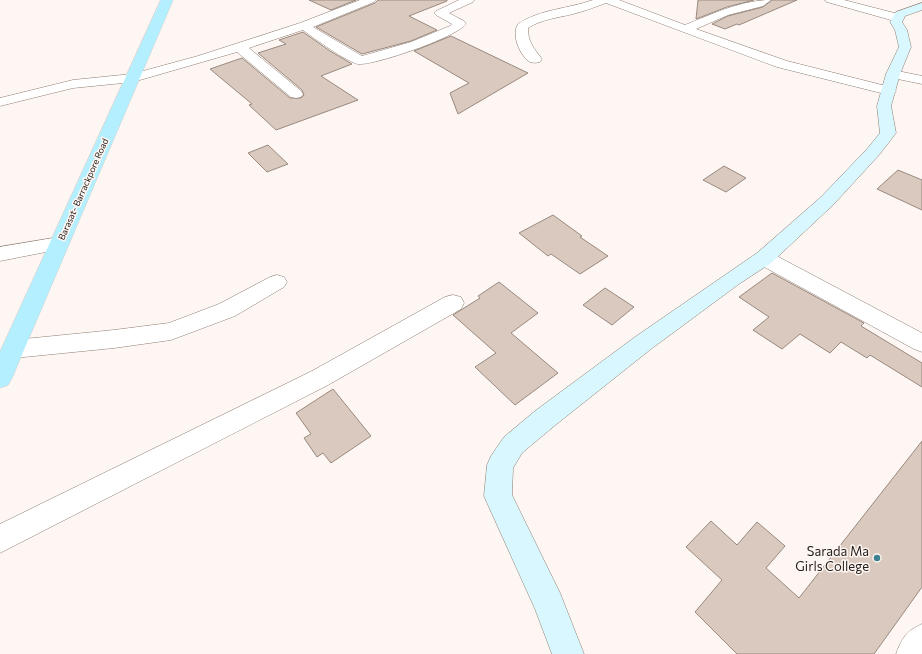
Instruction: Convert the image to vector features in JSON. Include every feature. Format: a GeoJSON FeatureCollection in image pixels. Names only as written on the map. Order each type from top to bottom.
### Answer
{"type":"FeatureCollection","features":[{"type":"Feature","properties":{"kind":"main road","name":"Barasat- Barrackpore Road"},"geometry":{"type":"LineString","coordinates":[[0,378],[167,0]]}},
{"type":"Feature","properties":{"kind":"street"},"geometry":{"type":"LineString","coordinates":[[0,102],[73,84],[133,78],[203,59],[304,26],[370,0]]}},
{"type":"Feature","properties":{"kind":"street"},"geometry":{"type":"LineString","coordinates":[[304,26],[359,60],[365,60],[458,27],[460,24],[440,14],[469,0]]}},
{"type":"Feature","properties":{"kind":"street"},"geometry":{"type":"LineString","coordinates":[[535,59],[524,48],[521,36],[522,27],[531,20],[549,14],[570,11],[604,0]]}},
{"type":"Feature","properties":{"kind":"street"},"geometry":{"type":"LineString","coordinates":[[609,0],[782,64],[891,82],[922,80]]}},
{"type":"Feature","properties":{"kind":"street"},"geometry":{"type":"LineString","coordinates":[[684,29],[724,13],[759,4],[765,0]]}},
{"type":"Feature","properties":{"kind":"street"},"geometry":{"type":"LineString","coordinates":[[831,0],[898,18]]}},
{"type":"Feature","properties":{"kind":"street"},"geometry":{"type":"LineString","coordinates":[[558,4],[570,11]]}},
{"type":"Feature","properties":{"kind":"street"},"geometry":{"type":"LineString","coordinates":[[568,654],[548,604],[498,496],[500,465],[513,445],[544,418],[649,339],[732,279],[764,258],[827,201],[873,152],[888,133],[884,106],[891,82],[904,48],[901,30],[896,22],[900,14],[922,6]]}},
{"type":"Feature","properties":{"kind":"street"},"geometry":{"type":"LineString","coordinates":[[239,46],[296,94]]}},
{"type":"Feature","properties":{"kind":"street"},"geometry":{"type":"LineString","coordinates":[[0,254],[59,243]]}},
{"type":"Feature","properties":{"kind":"street"},"geometry":{"type":"LineString","coordinates":[[764,258],[922,343]]}},
{"type":"Feature","properties":{"kind":"street"},"geometry":{"type":"LineString","coordinates":[[14,349],[114,339],[171,331],[227,310],[277,282]]}},
{"type":"Feature","properties":{"kind":"street"},"geometry":{"type":"LineString","coordinates":[[0,539],[320,378],[452,303]]}},
{"type":"Feature","properties":{"kind":"street"},"geometry":{"type":"LineString","coordinates":[[912,654],[922,640]]}},
{"type":"Feature","properties":{"kind":"building"},"geometry":{"type":"Polygon","coordinates":[[[309,0],[356,0],[331,10],[309,0]]]}},
{"type":"Feature","properties":{"kind":"building"},"geometry":{"type":"Polygon","coordinates":[[[378,0],[447,1],[409,16],[437,30],[411,41],[362,54],[316,27],[375,3],[378,0]]]}},
{"type":"Feature","properties":{"kind":"building"},"geometry":{"type":"Polygon","coordinates":[[[698,0],[754,0],[727,7],[696,19],[698,0]]]}},
{"type":"Feature","properties":{"kind":"building"},"geometry":{"type":"Polygon","coordinates":[[[772,0],[797,0],[739,25],[737,24],[725,29],[712,24],[728,16],[763,7],[772,0]]]}},
{"type":"Feature","properties":{"kind":"building"},"geometry":{"type":"Polygon","coordinates":[[[303,32],[352,64],[321,76],[358,100],[276,130],[249,105],[252,104],[210,69],[242,58],[290,98],[301,98],[304,95],[302,90],[258,53],[286,44],[279,40],[303,32]]]}},
{"type":"Feature","properties":{"kind":"building"},"geometry":{"type":"Polygon","coordinates":[[[451,36],[528,73],[458,114],[450,93],[469,83],[414,51],[451,36]]]}},
{"type":"Feature","properties":{"kind":"building"},"geometry":{"type":"Polygon","coordinates":[[[268,145],[288,164],[267,172],[248,153],[268,145]]]}},
{"type":"Feature","properties":{"kind":"building"},"geometry":{"type":"Polygon","coordinates":[[[724,166],[746,178],[726,192],[703,180],[724,166]]]}},
{"type":"Feature","properties":{"kind":"building"},"geometry":{"type":"Polygon","coordinates":[[[898,170],[922,180],[922,210],[877,189],[898,170]]]}},
{"type":"Feature","properties":{"kind":"building"},"geometry":{"type":"Polygon","coordinates":[[[553,215],[582,236],[580,237],[608,256],[580,274],[551,254],[548,256],[519,233],[553,215]]]}},
{"type":"Feature","properties":{"kind":"building"},"geometry":{"type":"Polygon","coordinates":[[[772,273],[864,323],[861,326],[922,363],[922,387],[870,355],[867,358],[841,342],[830,353],[800,334],[782,349],[753,330],[769,317],[739,297],[772,273]]]}},
{"type":"Feature","properties":{"kind":"building"},"geometry":{"type":"Polygon","coordinates":[[[499,282],[538,313],[511,333],[558,373],[515,405],[475,367],[496,353],[453,315],[480,298],[478,296],[499,282]]]}},
{"type":"Feature","properties":{"kind":"building"},"geometry":{"type":"Polygon","coordinates":[[[605,288],[634,307],[612,325],[583,305],[605,288]]]}},
{"type":"Feature","properties":{"kind":"building"},"geometry":{"type":"Polygon","coordinates":[[[333,389],[371,436],[331,463],[323,453],[317,457],[304,438],[311,434],[296,413],[333,389]]]}},
{"type":"Feature","properties":{"kind":"building","name":"Sarada Ma Girls College"},"geometry":{"type":"Polygon","coordinates":[[[922,441],[922,587],[874,654],[737,654],[695,612],[722,580],[686,547],[711,521],[737,545],[757,522],[785,546],[766,568],[799,598],[922,441]]]}},
{"type":"Feature","properties":{"kind":"place","name":"Sarada Ma Girls College"},"geometry":{"type":"Point","coordinates":[877,558]}}]}
